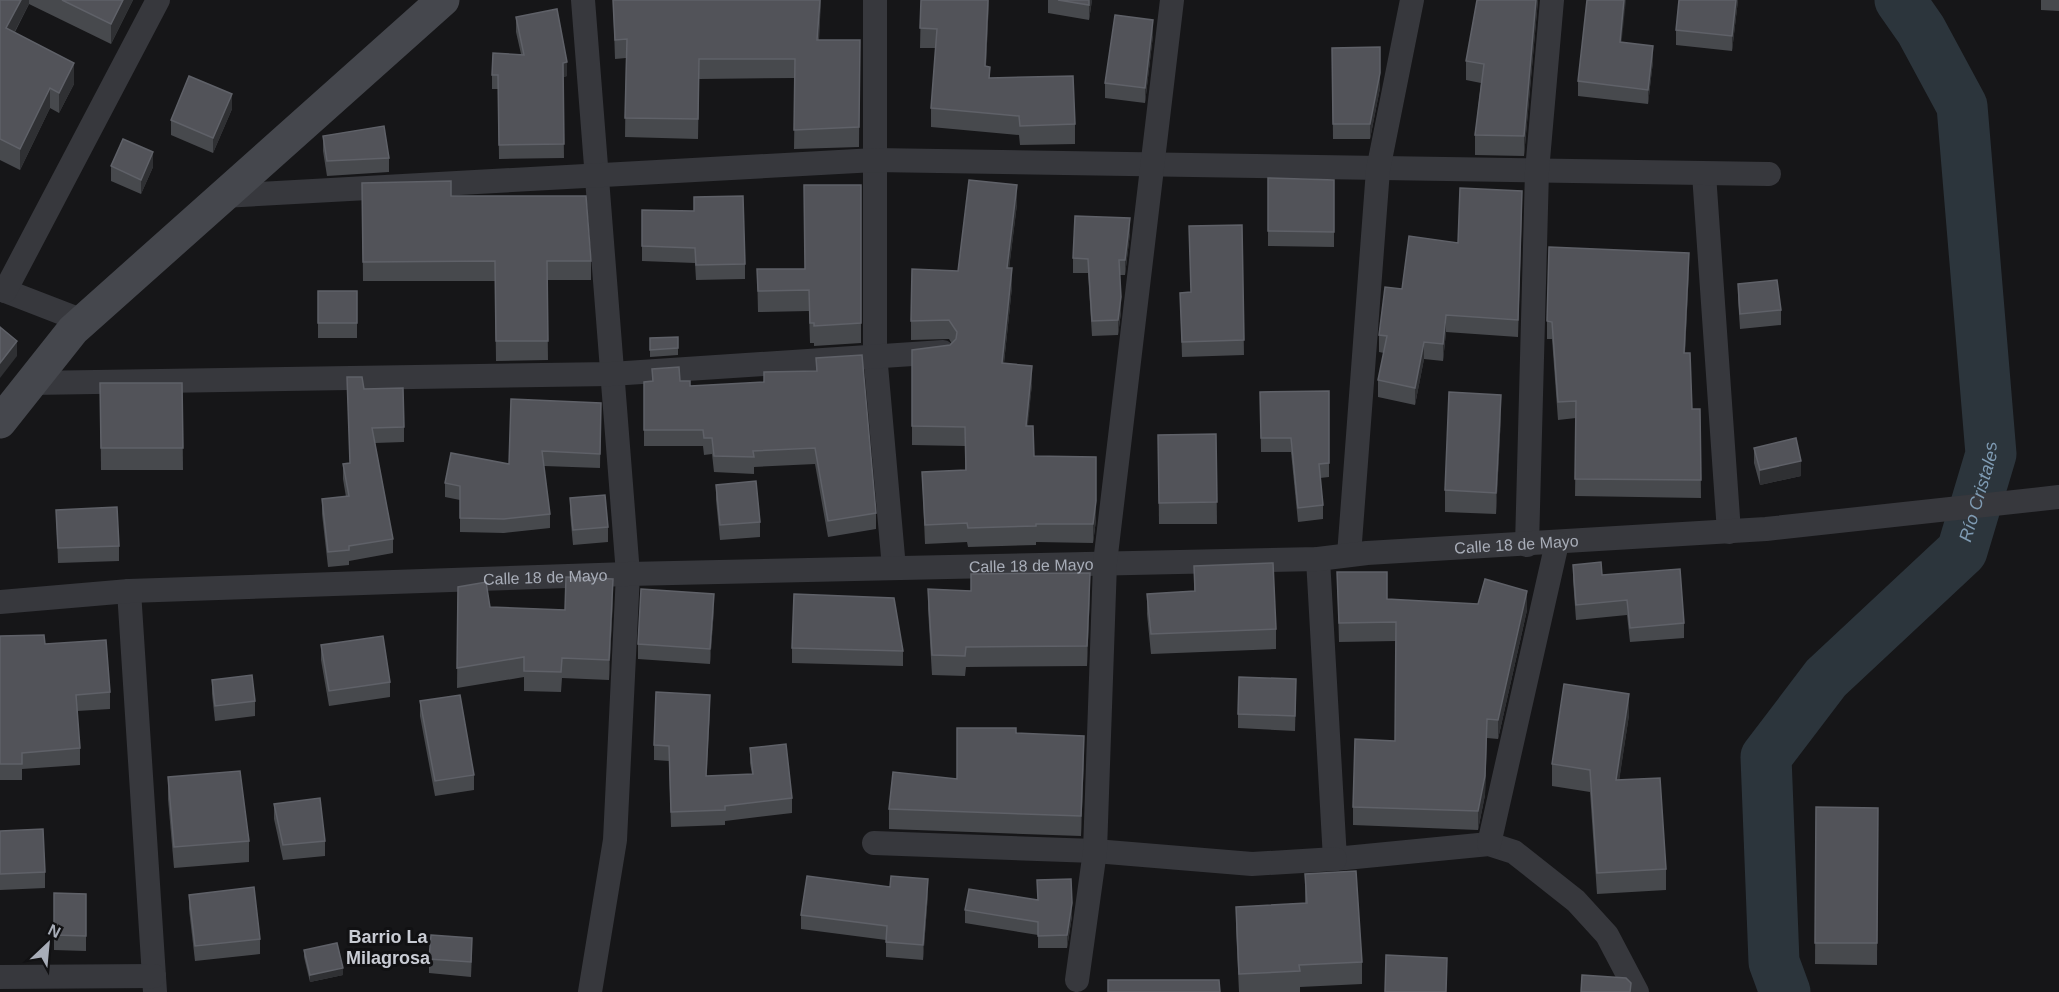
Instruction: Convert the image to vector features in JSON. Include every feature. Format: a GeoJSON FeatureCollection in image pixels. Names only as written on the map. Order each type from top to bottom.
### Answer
{"type":"FeatureCollection","features":[{"type":"Feature","properties":{"kind":"street"},"geometry":{"type":"LineString","coordinates":[[82,321],[2,290],[158,0]]}},
{"type":"Feature","properties":{"kind":"street"},"geometry":{"type":"LineString","coordinates":[[0,422],[82,321],[443,0]]}},
{"type":"Feature","properties":{"kind":"street"},"geometry":{"type":"LineString","coordinates":[[583,0],[628,574],[615,840],[590,992]]}},
{"type":"Feature","properties":{"kind":"street"},"geometry":{"type":"LineString","coordinates":[[874,0],[874,354],[894,568]]}},
{"type":"Feature","properties":{"kind":"street"},"geometry":{"type":"LineString","coordinates":[[1077,980],[1095,850],[1105,563],[1172,0]]}},
{"type":"Feature","properties":{"kind":"street"},"geometry":{"type":"LineString","coordinates":[[1349,555],[1378,170],[1412,0]]}},
{"type":"Feature","properties":{"kind":"street"},"geometry":{"type":"LineString","coordinates":[[1527,545],[1537,171],[1552,0]]}},
{"type":"Feature","properties":{"kind":"street"},"geometry":{"type":"LineString","coordinates":[[222,196],[875,160],[1378,170],[1769,174]]}},
{"type":"Feature","properties":{"kind":"street"},"geometry":{"type":"LineString","coordinates":[[1704,174],[1729,532]]}},
{"type":"Feature","properties":{"kind":"street"},"geometry":{"type":"LineString","coordinates":[[31,383],[611,374],[874,354],[943,352]]}},
{"type":"Feature","properties":{"kind":"street","name":"Calle 18 de Mayo"},"geometry":{"type":"LineString","coordinates":[[0,602],[129,591],[628,574],[1318,559],[1349,555],[1729,532],[2059,497]]}},
{"type":"Feature","properties":{"kind":"street"},"geometry":{"type":"LineString","coordinates":[[1489,843],[1557,543]]}},
{"type":"Feature","properties":{"kind":"street"},"geometry":{"type":"LineString","coordinates":[[1318,559],[1335,859]]}},
{"type":"Feature","properties":{"kind":"street"},"geometry":{"type":"LineString","coordinates":[[0,977],[154,984],[129,591]]}},
{"type":"Feature","properties":{"kind":"street"},"geometry":{"type":"LineString","coordinates":[[874,843],[1095,850],[1252,864],[1335,859],[1489,843],[1514,852],[1576,901],[1607,935],[1637,992]]}},
{"type":"Feature","properties":{"kind":"building"},"geometry":{"type":"Polygon","coordinates":[[[0,0],[21,0],[6,28],[74,63],[59,93],[50,88],[20,149],[0,139],[0,0]]]}},
{"type":"Feature","properties":{"kind":"building"},"geometry":{"type":"Polygon","coordinates":[[[62,0],[123,0],[111,24],[62,0]]]}},
{"type":"Feature","properties":{"kind":"building"},"geometry":{"type":"Polygon","coordinates":[[[613,0],[820,0],[817,40],[860,40],[859,127],[794,130],[795,59],[699,59],[698,119],[625,118],[627,39],[615,40],[613,0]]]}},
{"type":"Feature","properties":{"kind":"building"},"geometry":{"type":"Polygon","coordinates":[[[921,0],[988,0],[985,66],[990,67],[989,78],[1073,76],[1075,124],[1020,126],[1019,116],[931,108],[937,29],[920,28],[921,0]]]}},
{"type":"Feature","properties":{"kind":"building"},"geometry":{"type":"Polygon","coordinates":[[[1058,0],[1089,0],[1089,5],[1058,0]]]}},
{"type":"Feature","properties":{"kind":"building"},"geometry":{"type":"Polygon","coordinates":[[[1477,0],[1536,0],[1524,136],[1475,135],[1484,64],[1466,61],[1477,0]]]}},
{"type":"Feature","properties":{"kind":"building"},"geometry":{"type":"Polygon","coordinates":[[[1587,0],[1624,0],[1620,42],[1653,46],[1648,90],[1578,81],[1587,0]]]}},
{"type":"Feature","properties":{"kind":"building"},"geometry":{"type":"Polygon","coordinates":[[[1679,0],[1736,0],[1732,36],[1676,30],[1679,0]]]}},
{"type":"Feature","properties":{"kind":"building"},"geometry":{"type":"Polygon","coordinates":[[[557,9],[567,62],[563,63],[564,144],[499,145],[498,75],[492,75],[493,53],[524,55],[516,17],[557,9]]]}},
{"type":"Feature","properties":{"kind":"building"},"geometry":{"type":"Polygon","coordinates":[[[1115,15],[1153,20],[1145,88],[1105,83],[1115,15]]]}},
{"type":"Feature","properties":{"kind":"building"},"geometry":{"type":"Polygon","coordinates":[[[1380,47],[1380,73],[1370,124],[1333,124],[1332,48],[1380,47]]]}},
{"type":"Feature","properties":{"kind":"building"},"geometry":{"type":"Polygon","coordinates":[[[189,76],[232,94],[213,138],[171,120],[189,76]]]}},
{"type":"Feature","properties":{"kind":"building"},"geometry":{"type":"Polygon","coordinates":[[[384,126],[389,158],[327,161],[323,136],[384,126]]]}},
{"type":"Feature","properties":{"kind":"building"},"geometry":{"type":"Polygon","coordinates":[[[123,139],[153,152],[141,180],[111,166],[123,139]]]}},
{"type":"Feature","properties":{"kind":"building"},"geometry":{"type":"Polygon","coordinates":[[[1268,178],[1334,180],[1334,232],[1268,231],[1268,178]]]}},
{"type":"Feature","properties":{"kind":"building"},"geometry":{"type":"Polygon","coordinates":[[[969,180],[1017,185],[1007,268],[1012,268],[1002,363],[1032,366],[1026,426],[1033,426],[1034,456],[1096,457],[1096,501],[1093,524],[1036,524],[1036,526],[968,528],[967,523],[925,525],[922,472],[966,470],[965,427],[912,426],[912,350],[950,345],[956,339],[957,332],[949,320],[911,321],[912,269],[958,271],[969,180]]]}},
{"type":"Feature","properties":{"kind":"building"},"geometry":{"type":"Polygon","coordinates":[[[451,181],[451,196],[586,196],[591,261],[547,261],[548,341],[496,341],[495,261],[363,262],[362,183],[451,181]]]}},
{"type":"Feature","properties":{"kind":"building"},"geometry":{"type":"Polygon","coordinates":[[[804,185],[861,185],[861,323],[814,326],[814,323],[810,323],[809,290],[758,291],[757,269],[805,269],[804,185]]]}},
{"type":"Feature","properties":{"kind":"building"},"geometry":{"type":"Polygon","coordinates":[[[1460,188],[1522,191],[1518,320],[1446,315],[1443,344],[1424,342],[1415,388],[1378,380],[1387,336],[1379,335],[1385,287],[1402,289],[1409,236],[1458,243],[1460,188]]]}},
{"type":"Feature","properties":{"kind":"building"},"geometry":{"type":"Polygon","coordinates":[[[743,196],[745,264],[696,265],[695,248],[642,246],[642,210],[694,211],[694,197],[743,196]]]}},
{"type":"Feature","properties":{"kind":"building"},"geometry":{"type":"Polygon","coordinates":[[[1075,216],[1130,218],[1125,260],[1119,260],[1121,297],[1118,320],[1092,321],[1088,259],[1073,258],[1075,216]]]}},
{"type":"Feature","properties":{"kind":"building"},"geometry":{"type":"Polygon","coordinates":[[[1242,225],[1244,340],[1182,342],[1180,293],[1191,292],[1189,226],[1242,225]]]}},
{"type":"Feature","properties":{"kind":"building"},"geometry":{"type":"Polygon","coordinates":[[[1549,247],[1689,253],[1684,353],[1690,353],[1692,409],[1700,409],[1701,480],[1575,479],[1576,401],[1558,402],[1552,322],[1547,321],[1549,247]]]}},
{"type":"Feature","properties":{"kind":"building"},"geometry":{"type":"Polygon","coordinates":[[[1777,280],[1781,310],[1740,314],[1738,284],[1777,280]]]}},
{"type":"Feature","properties":{"kind":"building"},"geometry":{"type":"Polygon","coordinates":[[[318,291],[357,291],[357,323],[318,323],[318,291]]]}},
{"type":"Feature","properties":{"kind":"building"},"geometry":{"type":"Polygon","coordinates":[[[0,327],[17,341],[0,363],[0,327]]]}},
{"type":"Feature","properties":{"kind":"building"},"geometry":{"type":"Polygon","coordinates":[[[678,337],[678,348],[650,350],[650,338],[678,337]]]}},
{"type":"Feature","properties":{"kind":"building"},"geometry":{"type":"Polygon","coordinates":[[[862,355],[876,513],[828,521],[815,448],[753,451],[754,457],[714,456],[712,438],[704,438],[703,430],[644,430],[644,382],[653,381],[652,369],[679,367],[680,381],[690,381],[690,386],[764,382],[764,372],[817,371],[816,358],[862,355]]]}},
{"type":"Feature","properties":{"kind":"building"},"geometry":{"type":"Polygon","coordinates":[[[347,377],[362,377],[364,389],[403,388],[404,427],[372,428],[393,539],[349,546],[349,550],[328,552],[322,499],[349,496],[343,464],[350,463],[347,377]]]}},
{"type":"Feature","properties":{"kind":"building"},"geometry":{"type":"Polygon","coordinates":[[[100,383],[182,383],[183,448],[101,448],[100,383]]]}},
{"type":"Feature","properties":{"kind":"building"},"geometry":{"type":"Polygon","coordinates":[[[1329,391],[1329,463],[1319,464],[1323,505],[1298,508],[1291,438],[1261,438],[1260,392],[1329,391]]]}},
{"type":"Feature","properties":{"kind":"building"},"geometry":{"type":"Polygon","coordinates":[[[1449,392],[1501,395],[1496,493],[1445,490],[1449,392]]]}},
{"type":"Feature","properties":{"kind":"building"},"geometry":{"type":"Polygon","coordinates":[[[511,399],[601,403],[600,454],[542,451],[550,514],[504,519],[460,518],[460,486],[445,483],[451,453],[509,464],[511,399]]]}},
{"type":"Feature","properties":{"kind":"building"},"geometry":{"type":"Polygon","coordinates":[[[1216,434],[1217,502],[1159,503],[1158,435],[1216,434]]]}},
{"type":"Feature","properties":{"kind":"building"},"geometry":{"type":"Polygon","coordinates":[[[1796,438],[1801,461],[1760,470],[1754,448],[1796,438]]]}},
{"type":"Feature","properties":{"kind":"building"},"geometry":{"type":"Polygon","coordinates":[[[756,481],[760,522],[720,525],[716,485],[756,481]]]}},
{"type":"Feature","properties":{"kind":"building"},"geometry":{"type":"Polygon","coordinates":[[[605,495],[608,527],[573,530],[570,498],[605,495]]]}},
{"type":"Feature","properties":{"kind":"building"},"geometry":{"type":"Polygon","coordinates":[[[117,507],[119,546],[58,548],[56,510],[117,507]]]}},
{"type":"Feature","properties":{"kind":"building"},"geometry":{"type":"Polygon","coordinates":[[[1601,562],[1602,575],[1680,569],[1684,623],[1630,628],[1627,600],[1576,605],[1573,565],[1601,562]]]}},
{"type":"Feature","properties":{"kind":"building"},"geometry":{"type":"Polygon","coordinates":[[[1273,563],[1276,629],[1151,634],[1147,594],[1195,591],[1194,566],[1273,563]]]}},
{"type":"Feature","properties":{"kind":"building"},"geometry":{"type":"Polygon","coordinates":[[[1337,572],[1387,572],[1387,599],[1478,604],[1485,579],[1527,591],[1498,720],[1487,719],[1485,776],[1478,811],[1353,807],[1355,739],[1395,741],[1396,622],[1339,623],[1337,572]]]}},
{"type":"Feature","properties":{"kind":"building"},"geometry":{"type":"Polygon","coordinates":[[[1090,573],[1087,646],[966,647],[965,656],[932,655],[928,589],[971,591],[971,574],[1090,573]]]}},
{"type":"Feature","properties":{"kind":"building"},"geometry":{"type":"Polygon","coordinates":[[[566,577],[613,579],[609,660],[562,658],[561,672],[524,671],[524,657],[457,668],[458,587],[486,582],[490,607],[565,610],[566,577]]]}},
{"type":"Feature","properties":{"kind":"building"},"geometry":{"type":"Polygon","coordinates":[[[641,589],[714,594],[710,649],[638,644],[641,589]]]}},
{"type":"Feature","properties":{"kind":"building"},"geometry":{"type":"Polygon","coordinates":[[[794,594],[894,598],[903,651],[792,648],[794,594]]]}},
{"type":"Feature","properties":{"kind":"building"},"geometry":{"type":"Polygon","coordinates":[[[44,635],[45,644],[106,640],[110,692],[76,695],[80,748],[22,753],[22,764],[0,764],[0,636],[44,635]]]}},
{"type":"Feature","properties":{"kind":"building"},"geometry":{"type":"Polygon","coordinates":[[[383,636],[390,682],[329,691],[321,645],[383,636]]]}},
{"type":"Feature","properties":{"kind":"building"},"geometry":{"type":"Polygon","coordinates":[[[252,675],[255,701],[215,706],[212,680],[252,675]]]}},
{"type":"Feature","properties":{"kind":"building"},"geometry":{"type":"Polygon","coordinates":[[[1239,677],[1296,679],[1295,716],[1238,714],[1239,677]]]}},
{"type":"Feature","properties":{"kind":"building"},"geometry":{"type":"Polygon","coordinates":[[[1564,684],[1629,694],[1616,780],[1660,778],[1666,869],[1597,873],[1590,770],[1552,764],[1564,684]]]}},
{"type":"Feature","properties":{"kind":"building"},"geometry":{"type":"Polygon","coordinates":[[[656,692],[710,695],[706,776],[753,774],[750,748],[786,744],[792,798],[725,806],[725,810],[671,812],[669,746],[654,745],[656,692]]]}},
{"type":"Feature","properties":{"kind":"building"},"geometry":{"type":"Polygon","coordinates":[[[460,695],[474,775],[435,781],[420,701],[460,695]]]}},
{"type":"Feature","properties":{"kind":"building"},"geometry":{"type":"Polygon","coordinates":[[[957,728],[1016,728],[1016,733],[1084,736],[1081,816],[889,809],[893,772],[957,779],[957,728]]]}},
{"type":"Feature","properties":{"kind":"building"},"geometry":{"type":"Polygon","coordinates":[[[240,771],[249,841],[174,847],[168,777],[240,771]]]}},
{"type":"Feature","properties":{"kind":"building"},"geometry":{"type":"Polygon","coordinates":[[[320,798],[325,841],[283,845],[274,804],[320,798]]]}},
{"type":"Feature","properties":{"kind":"building"},"geometry":{"type":"Polygon","coordinates":[[[1816,807],[1878,808],[1877,943],[1815,943],[1816,807]]]}},
{"type":"Feature","properties":{"kind":"building"},"geometry":{"type":"Polygon","coordinates":[[[43,829],[45,872],[0,874],[0,831],[43,829]]]}},
{"type":"Feature","properties":{"kind":"building"},"geometry":{"type":"Polygon","coordinates":[[[1356,871],[1362,962],[1299,965],[1300,971],[1239,974],[1236,907],[1307,903],[1305,874],[1356,871]]]}},
{"type":"Feature","properties":{"kind":"building"},"geometry":{"type":"Polygon","coordinates":[[[807,876],[890,887],[891,876],[928,879],[923,945],[886,942],[887,926],[801,915],[807,876]]]}},
{"type":"Feature","properties":{"kind":"building"},"geometry":{"type":"Polygon","coordinates":[[[1071,879],[1072,903],[1067,935],[1038,936],[1038,922],[965,910],[969,889],[1038,900],[1037,880],[1071,879]]]}},
{"type":"Feature","properties":{"kind":"building"},"geometry":{"type":"Polygon","coordinates":[[[254,887],[260,939],[195,946],[189,895],[254,887]]]}},
{"type":"Feature","properties":{"kind":"building"},"geometry":{"type":"Polygon","coordinates":[[[54,893],[86,894],[86,936],[54,935],[54,893]]]}},
{"type":"Feature","properties":{"kind":"building"},"geometry":{"type":"Polygon","coordinates":[[[431,935],[472,938],[471,962],[429,959],[431,935]]]}},
{"type":"Feature","properties":{"kind":"building"},"geometry":{"type":"Polygon","coordinates":[[[337,943],[343,968],[310,975],[304,950],[337,943]]]}},
{"type":"Feature","properties":{"kind":"building"},"geometry":{"type":"Polygon","coordinates":[[[1386,955],[1447,958],[1446,992],[1385,992],[1386,955]]]}},
{"type":"Feature","properties":{"kind":"building"},"geometry":{"type":"Polygon","coordinates":[[[1582,975],[1626,978],[1631,983],[1630,992],[1581,992],[1582,975]]]}},
{"type":"Feature","properties":{"kind":"building"},"geometry":{"type":"Polygon","coordinates":[[[1108,980],[1219,980],[1220,992],[1108,992],[1108,980]]]}},
{"type":"Feature","properties":{"kind":"waterway","name":"Río Cristales"},"geometry":{"type":"LineString","coordinates":[[1785,992],[1774,962],[1766,757],[1826,678],[1962,551],[1991,454],[1962,106],[1921,30],[1900,0]]}},
{"type":"Feature","properties":{"kind":"district","name":"Barrio La Milagrosa"},"geometry":{"type":"Point","coordinates":[388,947]}}]}
